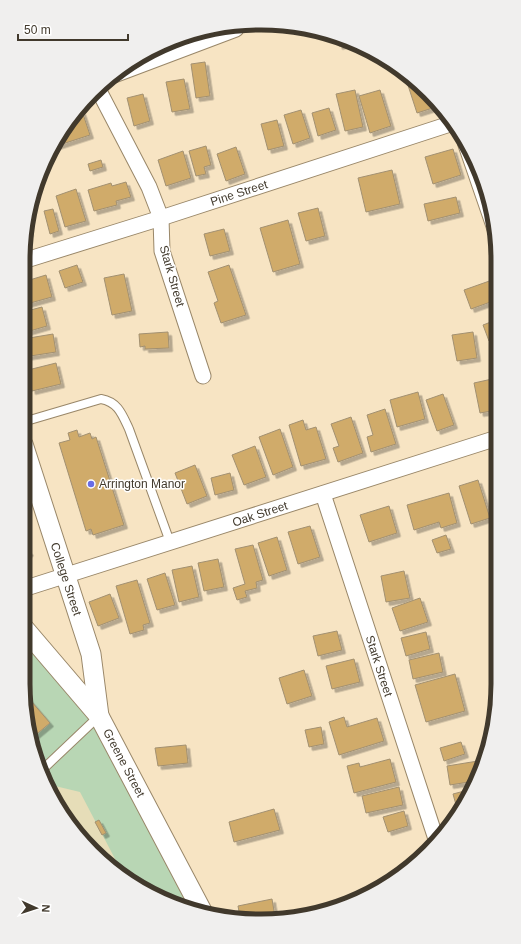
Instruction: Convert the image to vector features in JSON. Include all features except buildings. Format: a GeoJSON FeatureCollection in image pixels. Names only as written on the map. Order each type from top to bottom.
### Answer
{"type":"FeatureCollection","features":[{"type":"Feature","properties":{"kind":"street"},"geometry":{"type":"LineString","coordinates":[[139,65],[227,32]]}},
{"type":"Feature","properties":{"kind":"street","name":"Stark Street"},"geometry":{"type":"LineString","coordinates":[[101,95],[149,188],[161,218],[162,251],[203,376]]}},
{"type":"Feature","properties":{"kind":"street","name":"Pine Street"},"geometry":{"type":"LineString","coordinates":[[30,259],[447,125]]}},
{"type":"Feature","properties":{"kind":"street","name":"Oak Street"},"geometry":{"type":"LineString","coordinates":[[30,587],[491,440]]}},
{"type":"Feature","properties":{"kind":"street","name":"College Street"},"geometry":{"type":"LineString","coordinates":[[30,466],[91,654],[99,716]]}},
{"type":"Feature","properties":{"kind":"street","name":"Stark Street"},"geometry":{"type":"LineString","coordinates":[[323,494],[434,834]]}},
{"type":"Feature","properties":{"kind":"street","name":"Greene Street"},"geometry":{"type":"LineString","coordinates":[[30,635],[99,716],[200,906]]}},
{"type":"Feature","properties":{"kind":"lane"},"geometry":{"type":"LineString","coordinates":[[30,420],[101,399],[108,400],[114,404],[122,413],[129,429],[170,542]]}},
{"type":"Feature","properties":{"kind":"lane"},"geometry":{"type":"LineString","coordinates":[[46,767],[99,716]]}},
{"type":"Feature","properties":{"kind":"green space"},"geometry":{"type":"Polygon","coordinates":[[[30,635],[99,716],[195,904],[172,896],[145,883],[120,866],[87,835],[61,799],[42,758],[34,728],[30,699],[30,635]]]}},
{"type":"Feature","properties":{"kind":"sand"},"geometry":{"type":"Polygon","coordinates":[[[55,786],[80,792],[118,864],[87,835],[78,824],[69,812],[55,786]]]}},
{"type":"Feature","properties":{"kind":"place","name":"Arrington Manor"},"geometry":{"type":"Point","coordinates":[91,484]}}]}
